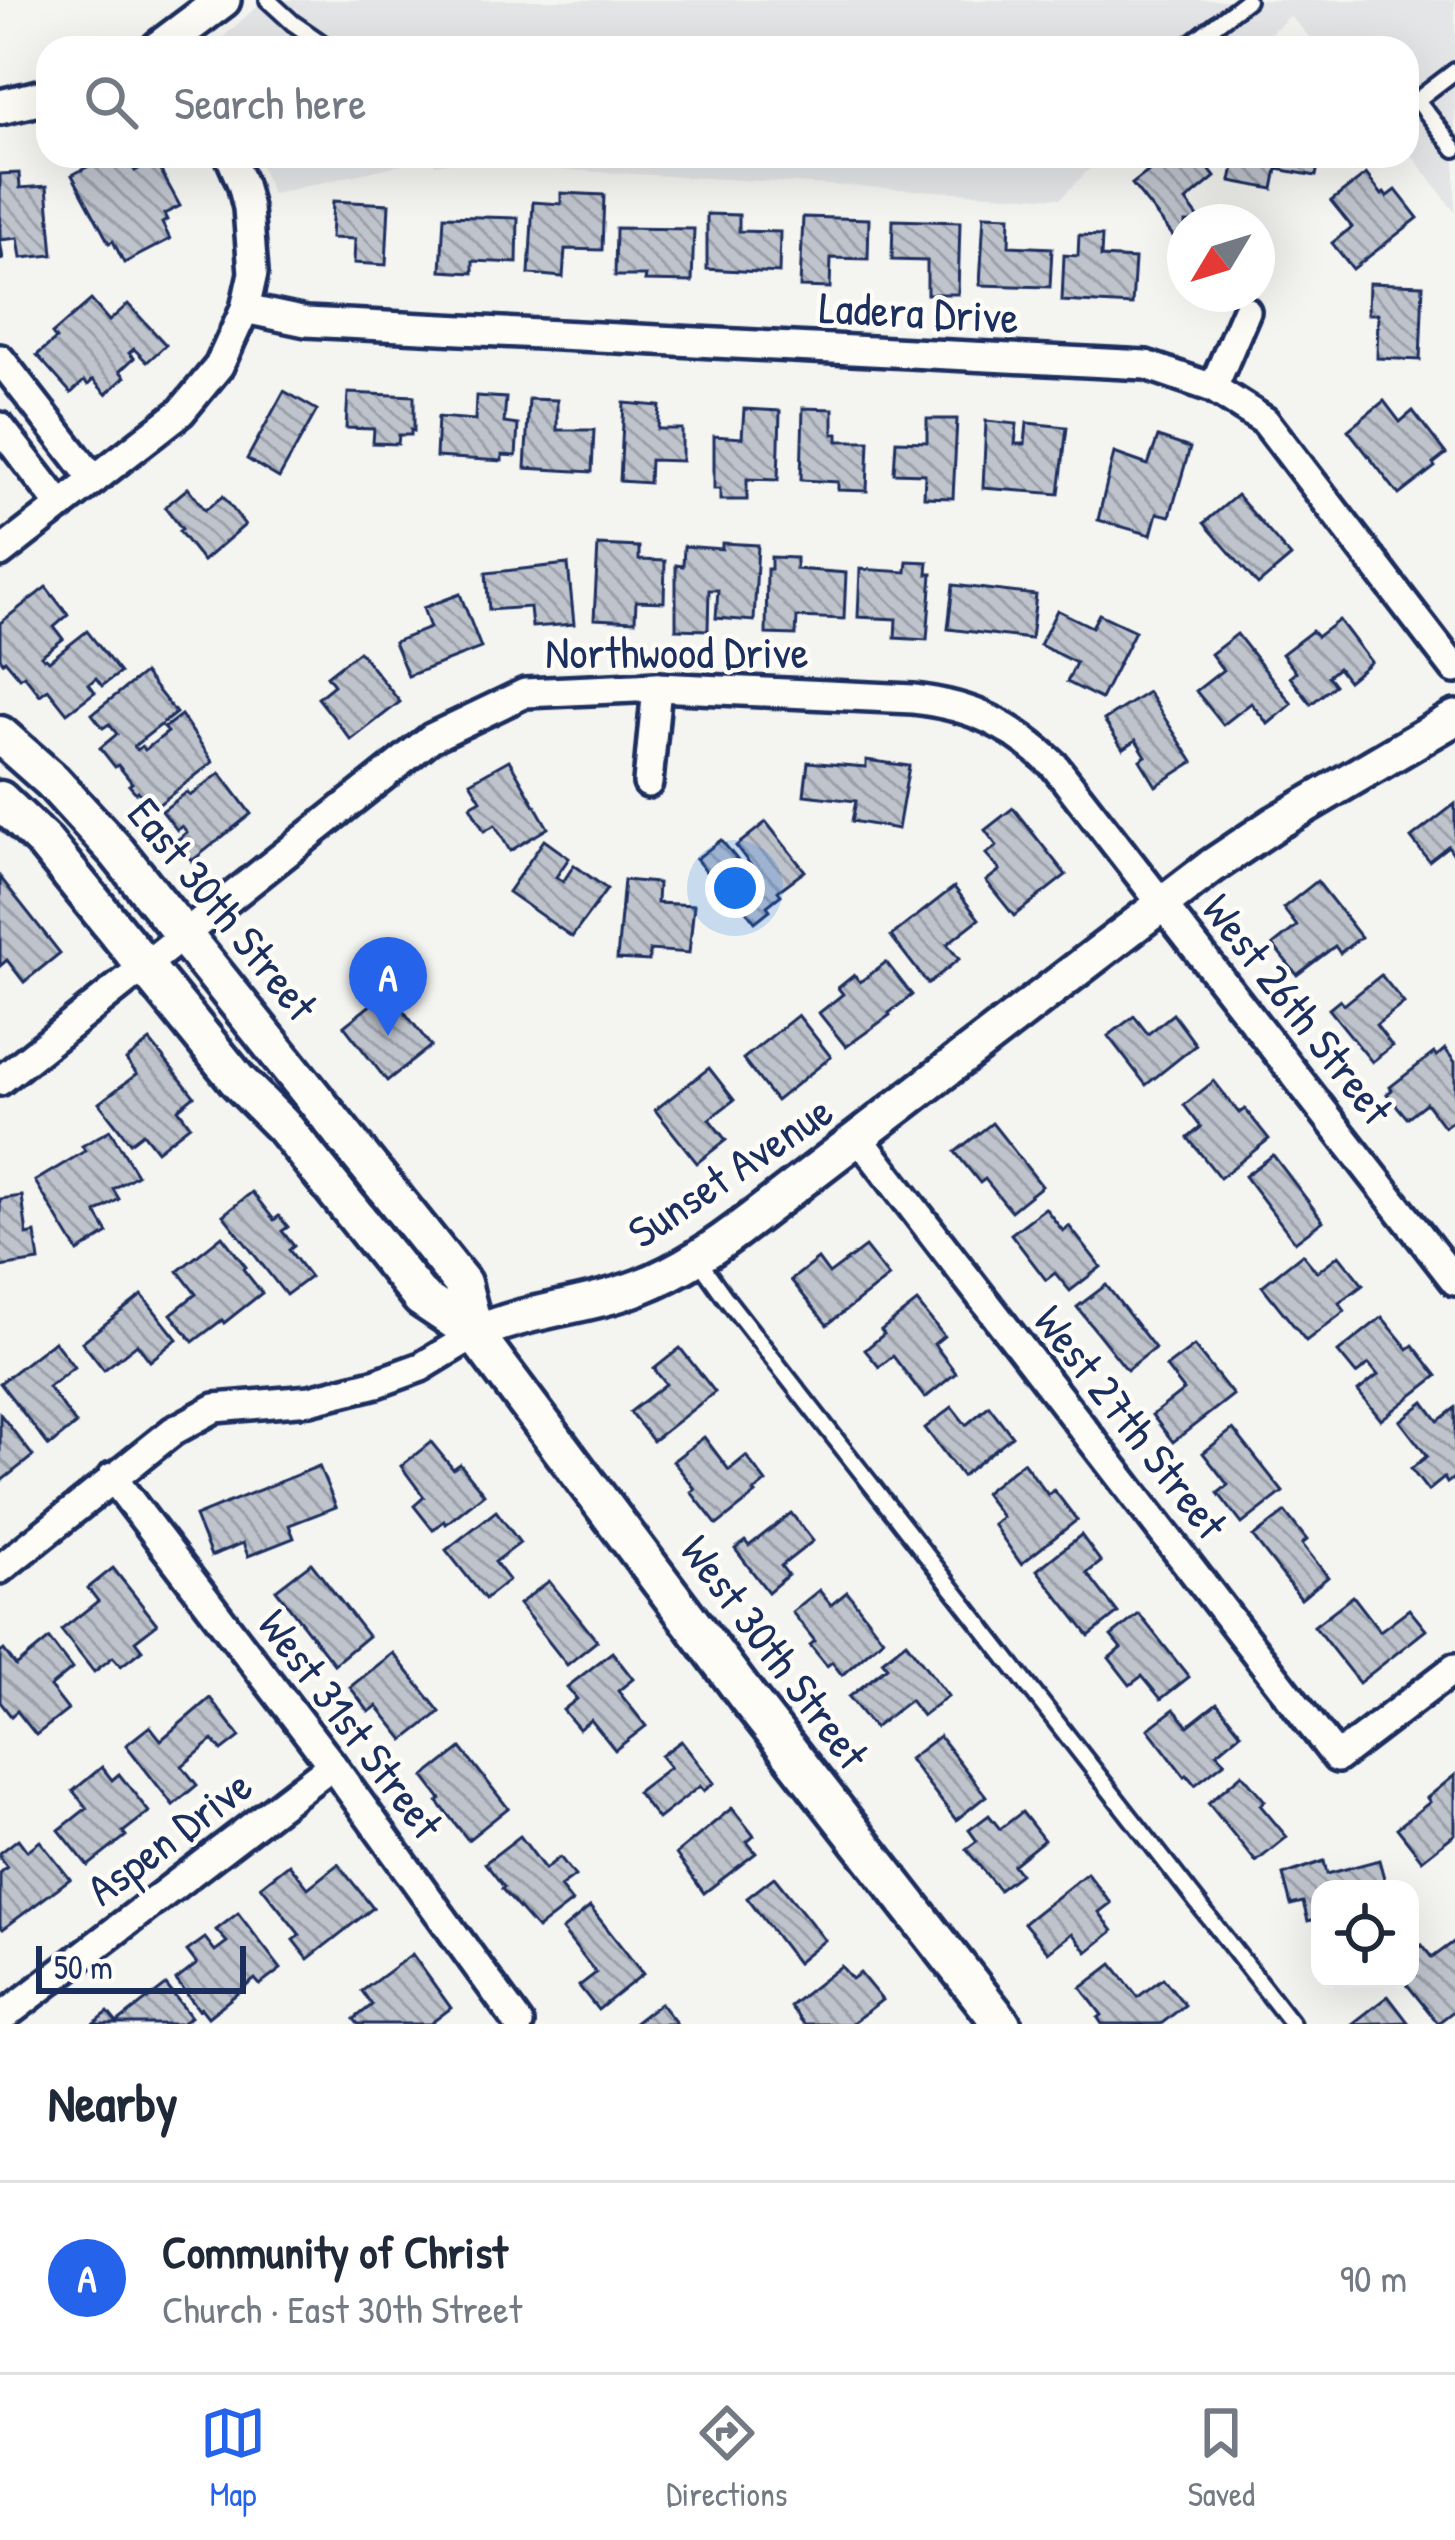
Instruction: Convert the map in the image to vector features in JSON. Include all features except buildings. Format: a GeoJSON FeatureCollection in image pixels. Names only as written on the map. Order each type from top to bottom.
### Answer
{"type":"FeatureCollection","features":[{"type":"Feature","properties":{"kind":"main road","name":"East 30th Street"},"geometry":{"type":"LineString","coordinates":[[0,735],[83,813],[462,1283],[475,1334]]}},
{"type":"Feature","properties":{"kind":"main road"},"geometry":{"type":"LineString","coordinates":[[0,800],[45,843],[421,1298],[475,1334]]}},
{"type":"Feature","properties":{"kind":"main road","name":"West 30th Street"},"geometry":{"type":"LineString","coordinates":[[475,1334],[746,1696],[1002,2024]]}},
{"type":"Feature","properties":{"kind":"street"},"geometry":{"type":"LineString","coordinates":[[176,36],[223,0]]}},
{"type":"Feature","properties":{"kind":"street"},"geometry":{"type":"LineString","coordinates":[[0,106],[36,98]]}},
{"type":"Feature","properties":{"kind":"street"},"geometry":{"type":"LineString","coordinates":[[0,553],[173,419],[219,366],[245,309],[253,273],[252,240],[235,168]]}},
{"type":"Feature","properties":{"kind":"street","name":"Ladera Drive"},"geometry":{"type":"LineString","coordinates":[[245,309],[320,323],[1146,365],[1213,388],[1265,422],[1455,669]]}},
{"type":"Feature","properties":{"kind":"street"},"geometry":{"type":"LineString","coordinates":[[1213,388],[1246,312]]}},
{"type":"Feature","properties":{"kind":"street"},"geometry":{"type":"LineString","coordinates":[[0,359],[94,480]]}},
{"type":"Feature","properties":{"kind":"street"},"geometry":{"type":"LineString","coordinates":[[0,427],[61,506]]}},
{"type":"Feature","properties":{"kind":"street"},"geometry":{"type":"LineString","coordinates":[[648,783],[657,687]]}},
{"type":"Feature","properties":{"kind":"street","name":"Northwood Drive"},"geometry":{"type":"LineString","coordinates":[[0,1081],[431,738],[525,693],[657,687],[913,698],[973,710],[1029,742],[1054,765],[1162,903]]}},
{"type":"Feature","properties":{"kind":"street","name":"Sunset Avenue"},"geometry":{"type":"LineString","coordinates":[[0,1569],[173,1431],[215,1408],[310,1400],[377,1383],[421,1367],[506,1320],[634,1289],[698,1258],[1162,903],[1276,823],[1455,718]]}},
{"type":"Feature","properties":{"kind":"street","name":"West 26th Street"},"geometry":{"type":"LineString","coordinates":[[1162,903],[1455,1281]]}},
{"type":"Feature","properties":{"kind":"street","name":"West 27th Street"},"geometry":{"type":"LineString","coordinates":[[859,1138],[1337,1758],[1455,1668]]}},
{"type":"Feature","properties":{"kind":"street","name":"West 31st Street"},"geometry":{"type":"LineString","coordinates":[[112,1477],[332,1765],[519,2024]]}},
{"type":"Feature","properties":{"kind":"street","name":"Aspen Drive"},"geometry":{"type":"LineString","coordinates":[[0,2019],[332,1765]]}},
{"type":"Feature","properties":{"kind":"lane"},"geometry":{"type":"LineString","coordinates":[[268,0],[311,36]]}},
{"type":"Feature","properties":{"kind":"lane"},"geometry":{"type":"LineString","coordinates":[[1200,36],[1246,0]]}},
{"type":"Feature","properties":{"kind":"lane"},"geometry":{"type":"LineString","coordinates":[[1419,98],[1455,71]]}},
{"type":"Feature","properties":{"kind":"lane"},"geometry":{"type":"LineString","coordinates":[[1419,103],[1455,149]]}},
{"type":"Feature","properties":{"kind":"lane"},"geometry":{"type":"LineString","coordinates":[[698,1258],[1292,2024]]}},
{"type":"Feature","properties":{"kind":"shaded area"},"geometry":{"type":"Polygon","coordinates":[[[264,0],[1455,0],[1455,212],[1419,165],[1419,36],[1309,36],[1290,16],[1267,36],[224,36],[264,0]]]}},
{"type":"Feature","properties":{"kind":"shaded area"},"geometry":{"type":"Polygon","coordinates":[[[262,168],[386,168],[272,194],[262,168]]]}},
{"type":"Feature","properties":{"kind":"shaded area"},"geometry":{"type":"Polygon","coordinates":[[[527,168],[1090,168],[1061,198],[527,168]]]}},
{"type":"Feature","properties":{"kind":"place","name":"Community of Christ"},"geometry":{"type":"Point","coordinates":[388,1036]}}]}
